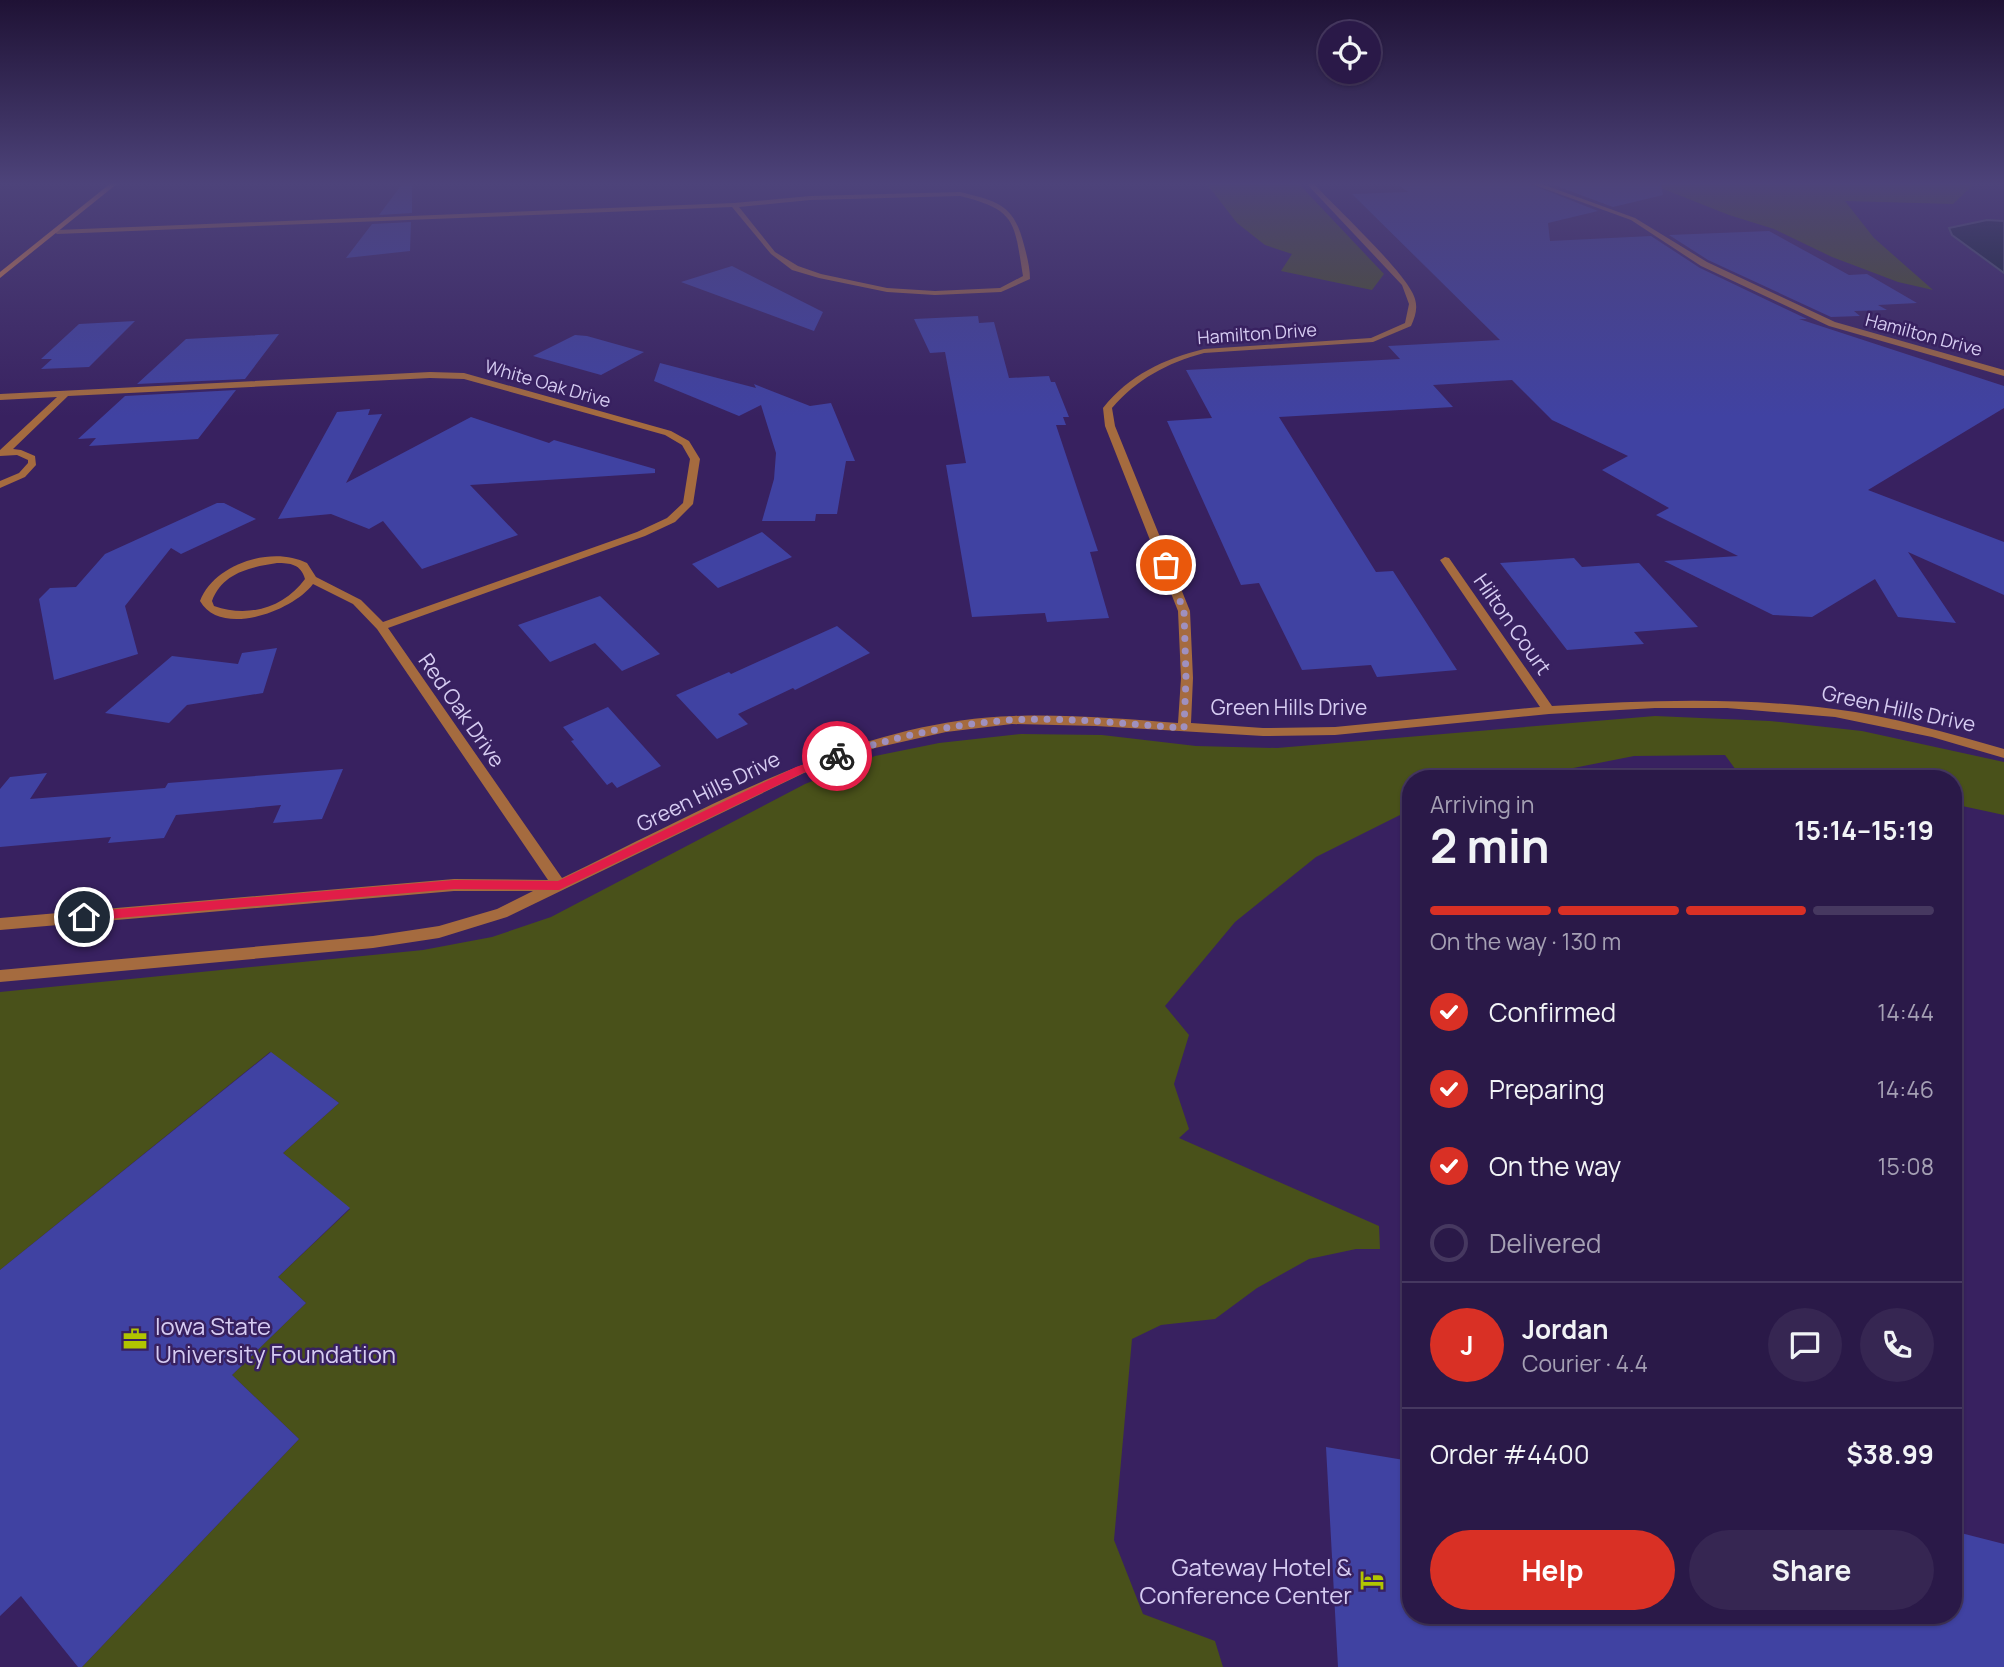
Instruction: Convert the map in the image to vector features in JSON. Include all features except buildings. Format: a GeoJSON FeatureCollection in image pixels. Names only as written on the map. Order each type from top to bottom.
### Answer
{"type":"FeatureCollection","features":[{"type":"Feature","properties":{"kind":"street"},"geometry":{"type":"LineString","coordinates":[[0,276],[20,261]]}},
{"type":"Feature","properties":{"kind":"street"},"geometry":{"type":"LineString","coordinates":[[784,261],[795,268],[819,276],[887,290],[935,293],[1001,290],[1027,277],[1023,261]]}},
{"type":"Feature","properties":{"kind":"street","name":"Hamilton Drive"},"geometry":{"type":"LineString","coordinates":[[1184,728],[1184,611],[1110,426],[1108,408],[1120,392],[1138,378],[1154,367],[1178,357],[1204,351],[1360,341],[1393,332],[1408,324],[1413,312],[1413,297],[1405,284],[1383,261]]}},
{"type":"Feature","properties":{"kind":"street","name":"Hamilton Drive"},"geometry":{"type":"LineString","coordinates":[[1699,261],[1832,324],[2004,373]]}},
{"type":"Feature","properties":{"kind":"street","name":"White Oak Drive"},"geometry":{"type":"LineString","coordinates":[[0,397],[430,374],[464,376],[668,433],[687,443],[695,459],[688,504],[671,520],[641,534],[381,627]]}},
{"type":"Feature","properties":{"kind":"street"},"geometry":{"type":"LineString","coordinates":[[3,452],[65,394]]}},
{"type":"Feature","properties":{"kind":"street"},"geometry":{"type":"LineString","coordinates":[[0,485],[22,475],[33,463],[27,454],[3,452]]}},
{"type":"Feature","properties":{"kind":"street","name":"Red Oak Drive"},"geometry":{"type":"LineString","coordinates":[[284,560],[303,564],[310,570],[311,579],[297,596],[275,607],[249,614],[219,612],[210,608],[206,601],[208,592],[215,583],[227,574],[260,562],[284,560]]}},
{"type":"Feature","properties":{"kind":"street","name":"Hilton Court"},"geometry":{"type":"LineString","coordinates":[[1445,560],[1549,710]]}},
{"type":"Feature","properties":{"kind":"street","name":"Red Oak Drive"},"geometry":{"type":"LineString","coordinates":[[311,579],[357,602],[381,627],[559,886]]}},
{"type":"Feature","properties":{"kind":"street","name":"Green Hills Drive"},"geometry":{"type":"LineString","coordinates":[[0,975],[400,938],[439,932],[502,913],[799,770],[873,744],[946,728],[1012,720],[1262,732],[1335,731],[1549,710],[1727,704],[1835,713],[1933,733],[2004,754]]}},
{"type":"Feature","properties":{"kind":"street","name":"Green Hills Drive"},"geometry":{"type":"LineString","coordinates":[[0,924],[454,885],[559,886]]}},
{"type":"Feature","properties":{"kind":"green space"},"geometry":{"type":"Polygon","coordinates":[[[1288,261],[1372,261],[1384,274],[1372,290],[1281,271],[1288,261]]]}},
{"type":"Feature","properties":{"kind":"green space"},"geometry":{"type":"Polygon","coordinates":[[[1842,261],[1900,261],[1933,290],[1898,282],[1842,261]]]}},
{"type":"Feature","properties":{"kind":"green space"},"geometry":{"type":"Polygon","coordinates":[[[1655,716],[1770,721],[1862,731],[2004,762],[2004,815],[1962,806],[1962,770],[1736,770],[1725,755],[1634,756],[1563,770],[1402,770],[1402,814],[1316,857],[1235,922],[1165,1006],[1189,1035],[1174,1084],[1189,1129],[1179,1138],[1379,1226],[1380,1249],[1356,1249],[1309,1259],[1257,1288],[1215,1319],[1161,1325],[1132,1339],[1114,1540],[1143,1614],[1215,1641],[1223,1667],[82,1667],[299,1439],[232,1375],[306,1303],[278,1277],[350,1209],[283,1153],[339,1103],[270,1052],[0,1270],[0,992],[423,950],[492,937],[551,917],[805,784],[875,756],[939,743],[1021,734],[1102,735],[1196,746],[1277,748],[1655,716]]]}},
{"type":"Feature","properties":{"kind":"water"},"geometry":{"type":"Polygon","coordinates":[[[1987,261],[2004,261],[2004,273],[1987,261]]]}},
{"type":"Feature","properties":{"kind":"way so far"},"geometry":{"type":"LineString","coordinates":[[837,756],[873,744],[946,728],[1012,720],[1184,728],[1184,611],[1166,565]]}},
{"type":"Feature","properties":{"kind":"place","name":"Iowa State University Foundation"},"geometry":{"type":"Point","coordinates":[135,1339]}},
{"type":"Feature","properties":{"kind":"place","name":"Gateway Hotel & Conference Center"},"geometry":{"type":"Point","coordinates":[1372,1580]}},
{"type":"Feature","properties":{"kind":"route"},"geometry":{"type":"LineString","coordinates":[[84,917],[454,885],[559,886],[799,770],[837,756]]}}]}
